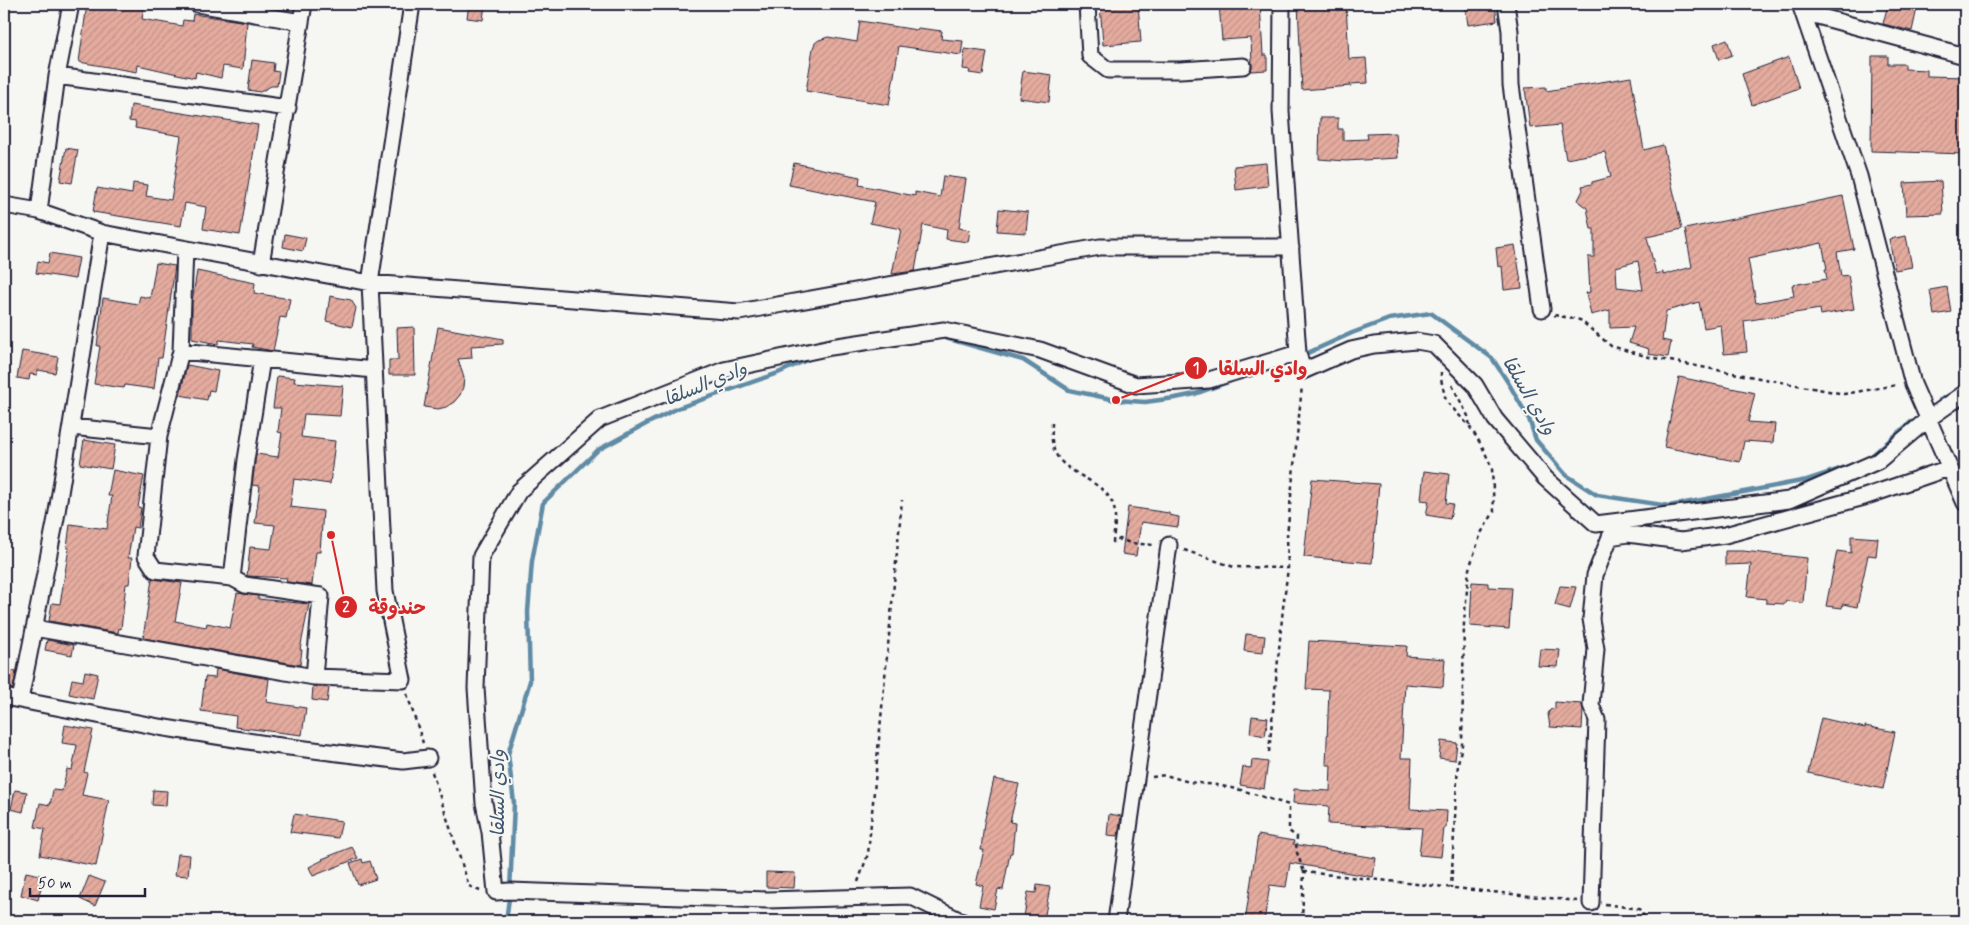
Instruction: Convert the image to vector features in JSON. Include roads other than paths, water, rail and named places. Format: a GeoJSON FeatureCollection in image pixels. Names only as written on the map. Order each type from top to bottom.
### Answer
{"type":"FeatureCollection","features":[{"type":"Feature","properties":{"kind":"street"},"geometry":{"type":"LineString","coordinates":[[39,211],[57,76],[71,4]]}},
{"type":"Feature","properties":{"kind":"street"},"geometry":{"type":"LineString","coordinates":[[198,4],[302,22]]}},
{"type":"Feature","properties":{"kind":"street"},"geometry":{"type":"LineString","coordinates":[[261,264],[304,4]]}},
{"type":"Feature","properties":{"kind":"street"},"geometry":{"type":"LineString","coordinates":[[34,628],[314,677],[403,680],[385,591],[370,283],[412,4]]}},
{"type":"Feature","properties":{"kind":"street"},"geometry":{"type":"LineString","coordinates":[[1087,4],[1090,56],[1108,70],[1180,70],[1243,66]]}},
{"type":"Feature","properties":{"kind":"street"},"geometry":{"type":"LineString","coordinates":[[1282,4],[1280,87],[1298,353],[1303,371],[1351,350],[1374,345],[1416,341],[1434,344],[1476,385],[1495,419],[1545,478],[1596,524],[1789,500],[1878,461],[1928,419],[1965,393]]}},
{"type":"Feature","properties":{"kind":"street"},"geometry":{"type":"LineString","coordinates":[[1506,4],[1510,31],[1511,85],[1542,309]]}},
{"type":"Feature","properties":{"kind":"street"},"geometry":{"type":"LineString","coordinates":[[1801,8],[1965,56]]}},
{"type":"Feature","properties":{"kind":"street"},"geometry":{"type":"LineString","coordinates":[[1801,8],[1859,176],[1913,384],[1965,503]]}},
{"type":"Feature","properties":{"kind":"street"},"geometry":{"type":"LineString","coordinates":[[57,76],[288,108]]}},
{"type":"Feature","properties":{"kind":"street"},"geometry":{"type":"LineString","coordinates":[[4,205],[39,211],[102,233],[370,283],[739,312],[1100,247],[1291,247]]}},
{"type":"Feature","properties":{"kind":"street"},"geometry":{"type":"LineString","coordinates":[[20,700],[56,518],[102,233]]}},
{"type":"Feature","properties":{"kind":"street"},"geometry":{"type":"LineString","coordinates":[[185,249],[181,351],[159,436],[146,556],[155,570],[232,578],[245,585],[321,596],[314,677]]}},
{"type":"Feature","properties":{"kind":"street"},"geometry":{"type":"LineString","coordinates":[[962,921],[910,896],[767,900],[610,893],[496,892],[490,832],[484,803],[476,688],[481,556],[519,491],[600,419],[724,370],[832,348],[944,330],[1040,350],[1136,385],[1209,380],[1298,353]]}},
{"type":"Feature","properties":{"kind":"street"},"geometry":{"type":"LineString","coordinates":[[181,351],[374,370]]}},
{"type":"Feature","properties":{"kind":"street"},"geometry":{"type":"LineString","coordinates":[[232,578],[246,460],[262,359]]}},
{"type":"Feature","properties":{"kind":"street"},"geometry":{"type":"LineString","coordinates":[[71,427],[159,436]]}},
{"type":"Feature","properties":{"kind":"street"},"geometry":{"type":"LineString","coordinates":[[1591,903],[1597,720],[1591,705],[1596,649],[1591,619],[1596,575],[1610,537],[1628,534],[1681,541],[1725,535],[1864,497],[1949,468]]}},
{"type":"Feature","properties":{"kind":"street"},"geometry":{"type":"LineString","coordinates":[[1116,921],[1169,545]]}},
{"type":"Feature","properties":{"kind":"street"},"geometry":{"type":"LineString","coordinates":[[4,697],[159,727],[273,745],[402,761],[428,758]]}},
{"type":"Feature","properties":{"kind":"waterway","name":"وادي السلقا"},"geometry":{"type":"LineString","coordinates":[[1301,356],[1389,319],[1431,313],[1492,358],[1529,419],[1536,440],[1566,475],[1597,495],[1669,506],[1807,480],[1852,465]]}},
{"type":"Feature","properties":{"kind":"waterway","name":"وادي السلقا"},"geometry":{"type":"LineString","coordinates":[[942,337],[1023,360],[1069,390],[1116,400],[1145,402],[1175,398],[1195,394],[1231,381]]}},
{"type":"Feature","properties":{"kind":"waterway","name":"وادي السلقا"},"geometry":{"type":"LineString","coordinates":[[506,921],[510,891],[514,803],[508,754],[530,681],[528,612],[532,561],[543,503],[598,450],[646,424],[678,408],[778,373],[811,358]]}},
{"type":"Feature","properties":{"kind":"waterway","name":"وادي السلقا"},"geometry":{"type":"LineString","coordinates":[[1940,400],[1950,395]]}},
{"type":"Feature","properties":{"kind":"waterway","name":"وادي السلقا"},"geometry":{"type":"LineString","coordinates":[[1868,459],[1911,422]]}},
{"type":"Feature","properties":{"kind":"place","name":"وادي السلقا"},"geometry":{"type":"Point","coordinates":[1116,400]}},
{"type":"Feature","properties":{"kind":"place","name":"حندوقة"},"geometry":{"type":"Point","coordinates":[331,535]}}]}
